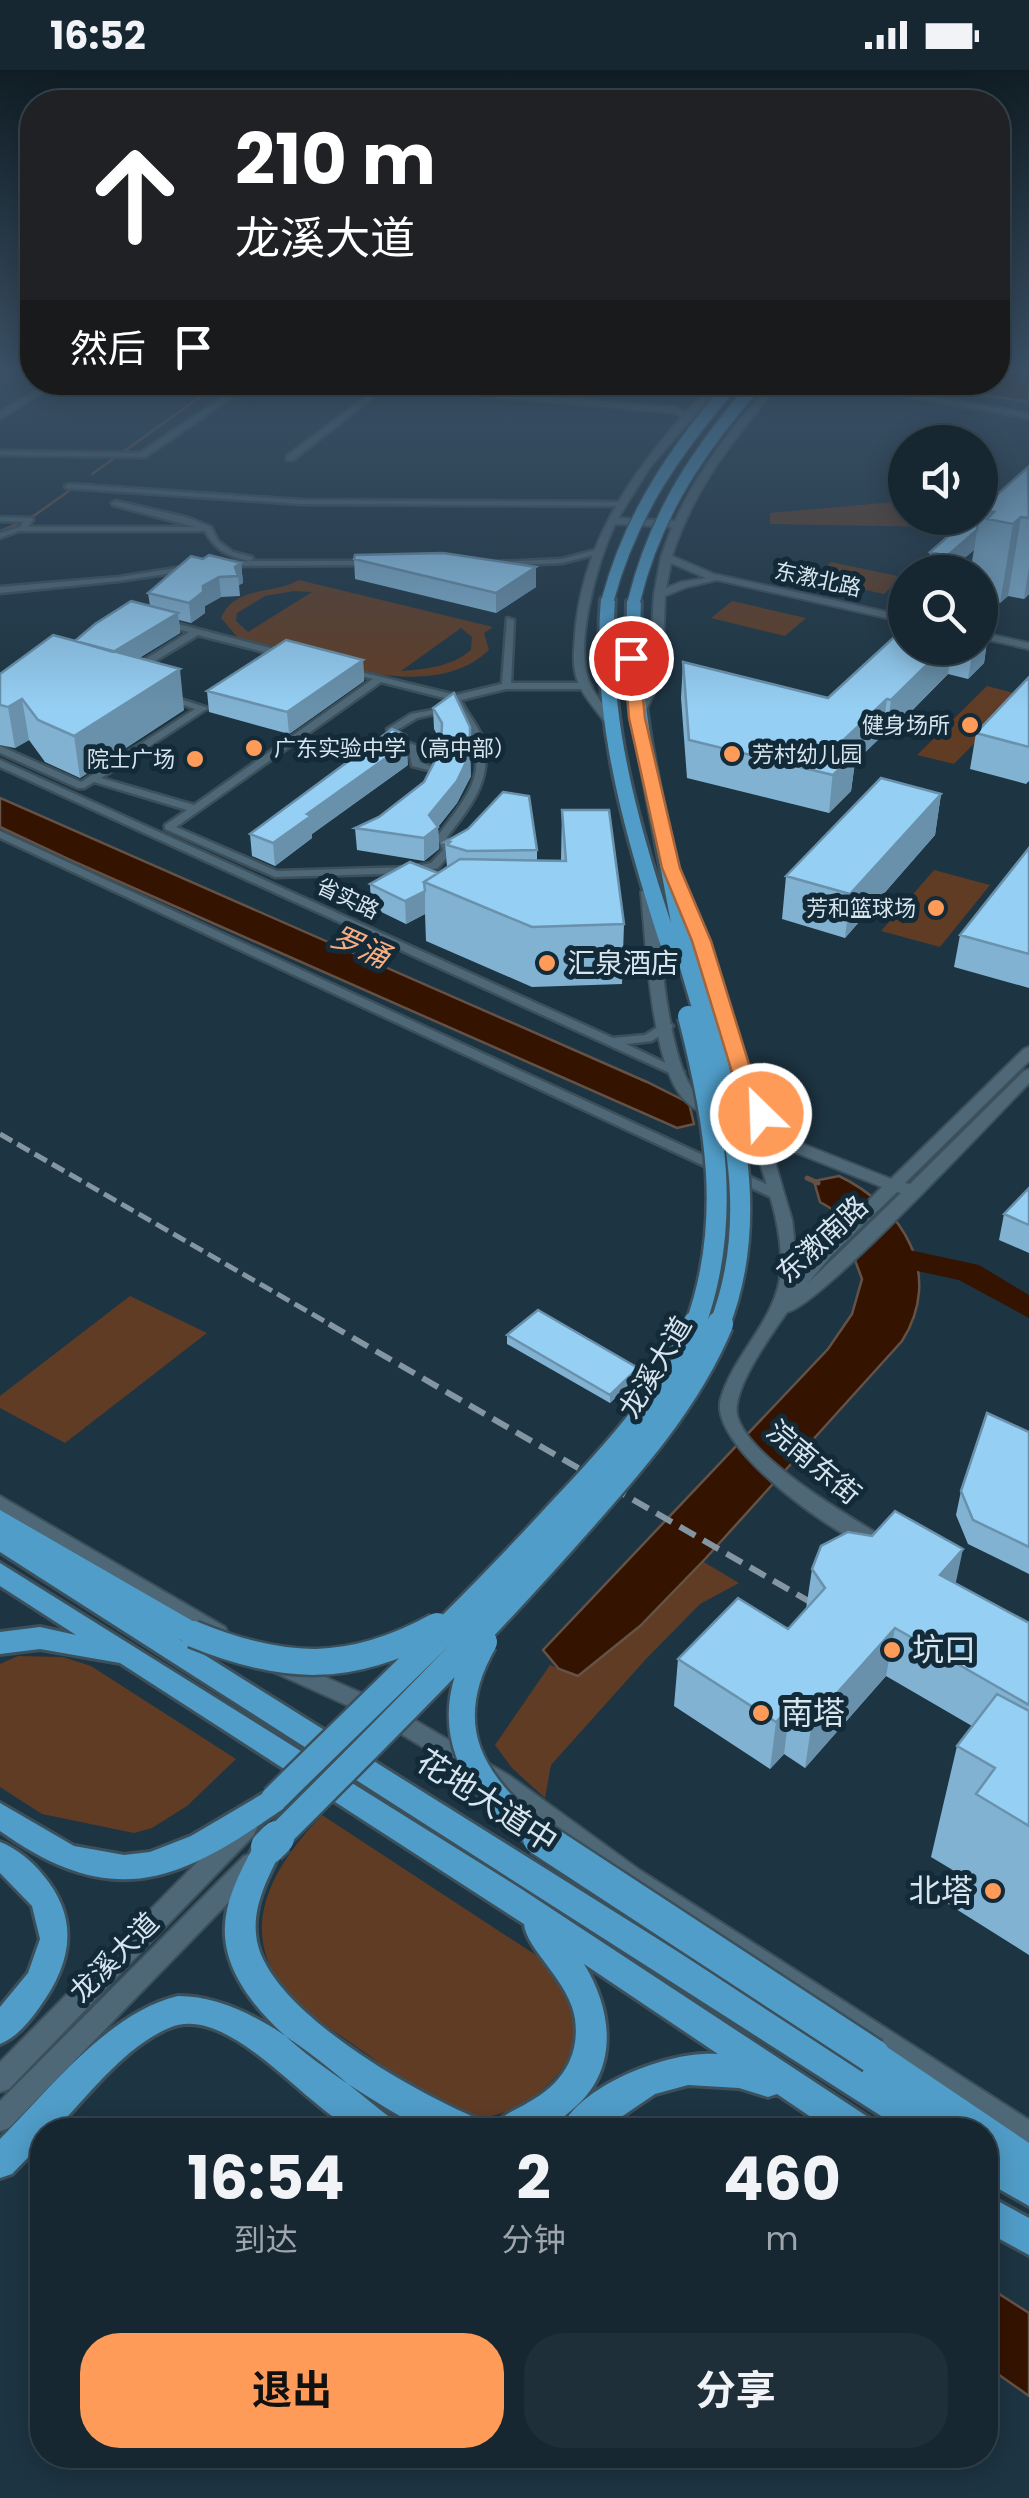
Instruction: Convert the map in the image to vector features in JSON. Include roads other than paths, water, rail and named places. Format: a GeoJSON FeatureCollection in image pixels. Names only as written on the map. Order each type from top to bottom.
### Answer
{"type":"FeatureCollection","features":[{"type":"Feature","properties":{"kind":"main road","name":"龙溪大道"},"geometry":{"type":"LineString","coordinates":[[268,1847],[651,1438],[711,1346],[728,1295],[740,1242],[742,1188],[734,1126],[678,950],[646,872],[608,718],[604,648],[608,599],[626,536],[653,482]]}},
{"type":"Feature","properties":{"kind":"main road","name":"龙溪大道"},"geometry":{"type":"LineString","coordinates":[[678,482],[645,554],[634,600],[631,658],[637,718],[671,868],[678,950]]}},
{"type":"Feature","properties":{"kind":"main road"},"geometry":{"type":"LineString","coordinates":[[0,1519],[193,1634],[250,1658],[334,1663],[390,1650],[500,1595]]}},
{"type":"Feature","properties":{"kind":"main road","name":"花地大道中"},"geometry":{"type":"LineString","coordinates":[[0,1539],[913,2118]]}},
{"type":"Feature","properties":{"kind":"main road"},"geometry":{"type":"LineString","coordinates":[[0,1573],[512,1899],[840,2118]]}},
{"type":"Feature","properties":{"kind":"main road","name":"龙溪大道"},"geometry":{"type":"LineString","coordinates":[[274,1799],[500,1595]]}},
{"type":"Feature","properties":{"kind":"main road"},"geometry":{"type":"LineString","coordinates":[[500,1595],[464,1680],[460,1713],[473,1767],[492,1796],[543,1838],[963,2118]]}},
{"type":"Feature","properties":{"kind":"main road"},"geometry":{"type":"LineString","coordinates":[[0,1643],[40,1638],[138,1660]]}},
{"type":"Feature","properties":{"kind":"main road"},"geometry":{"type":"LineString","coordinates":[[12,1823],[63,1856],[96,1867],[130,1869],[181,1858],[274,1799]]}},
{"type":"Feature","properties":{"kind":"main road"},"geometry":{"type":"LineString","coordinates":[[268,1847],[246,1892],[242,1948],[259,1984],[277,2008],[431,2118]]}},
{"type":"Feature","properties":{"kind":"main road"},"geometry":{"type":"LineString","coordinates":[[0,1855],[20,1868],[52,1906],[58,1938],[40,1980],[0,2029]]}},
{"type":"Feature","properties":{"kind":"main road"},"geometry":{"type":"LineString","coordinates":[[512,1899],[576,1972],[586,1994],[594,2042],[576,2086],[538,2118]]}},
{"type":"Feature","properties":{"kind":"main road"},"geometry":{"type":"LineString","coordinates":[[44,2118],[114,2047],[161,2015],[199,2010],[242,2024],[364,2118]]}},
{"type":"Feature","properties":{"kind":"main road"},"geometry":{"type":"LineString","coordinates":[[592,2118],[646,2080],[685,2067],[716,2067],[743,2073],[808,2098]]}},
{"type":"Feature","properties":{"kind":"main road"},"geometry":{"type":"LineString","coordinates":[[0,2162],[30,2132]]}},
{"type":"Feature","properties":{"kind":"main road"},"geometry":{"type":"LineString","coordinates":[[998,2142],[1029,2164]]}},
{"type":"Feature","properties":{"kind":"main road"},"geometry":{"type":"LineString","coordinates":[[998,2170],[1029,2188]]}},
{"type":"Feature","properties":{"kind":"main road"},"geometry":{"type":"LineString","coordinates":[[998,2219],[1029,2238]]}},
{"type":"Feature","properties":{"kind":"street"},"geometry":{"type":"LineString","coordinates":[[608,718],[581,676],[581,625],[598,551],[634,482]]}},
{"type":"Feature","properties":{"kind":"street"},"geometry":{"type":"LineString","coordinates":[[637,718],[656,680],[659,595],[666,557],[697,482]]}},
{"type":"Feature","properties":{"kind":"street"},"geometry":{"type":"LineString","coordinates":[[69,486],[302,502],[621,504]]}},
{"type":"Feature","properties":{"kind":"street"},"geometry":{"type":"LineString","coordinates":[[116,503],[208,530],[230,554],[275,563]]}},
{"type":"Feature","properties":{"kind":"street"},"geometry":{"type":"LineString","coordinates":[[0,519],[29,520],[22,529]]}},
{"type":"Feature","properties":{"kind":"street"},"geometry":{"type":"LineString","coordinates":[[612,521],[677,524]]}},
{"type":"Feature","properties":{"kind":"street"},"geometry":{"type":"LineString","coordinates":[[0,536],[22,529],[208,530]]}},
{"type":"Feature","properties":{"kind":"street"},"geometry":{"type":"LineString","coordinates":[[488,564],[562,561],[598,551]]}},
{"type":"Feature","properties":{"kind":"street"},"geometry":{"type":"LineString","coordinates":[[666,557],[722,579]]}},
{"type":"Feature","properties":{"kind":"street"},"geometry":{"type":"LineString","coordinates":[[209,565],[372,564]]}},
{"type":"Feature","properties":{"kind":"street"},"geometry":{"type":"LineString","coordinates":[[0,590],[119,579],[193,567]]}},
{"type":"Feature","properties":{"kind":"street"},"geometry":{"type":"LineString","coordinates":[[162,585],[173,576]]}},
{"type":"Feature","properties":{"kind":"street"},"geometry":{"type":"LineString","coordinates":[[659,595],[685,584],[722,579]]}},
{"type":"Feature","properties":{"kind":"street","name":"东漖北路"},"geometry":{"type":"LineString","coordinates":[[722,579],[888,615]]}},
{"type":"Feature","properties":{"kind":"street"},"geometry":{"type":"LineString","coordinates":[[144,618],[307,660]]}},
{"type":"Feature","properties":{"kind":"street"},"geometry":{"type":"LineString","coordinates":[[506,686],[510,620]]}},
{"type":"Feature","properties":{"kind":"street"},"geometry":{"type":"LineString","coordinates":[[126,674],[198,632]]}},
{"type":"Feature","properties":{"kind":"street"},"geometry":{"type":"LineString","coordinates":[[998,640],[1029,646]]}},
{"type":"Feature","properties":{"kind":"street"},"geometry":{"type":"LineString","coordinates":[[343,669],[379,679],[457,703],[473,727],[482,773],[465,810],[442,838],[448,850],[434,866],[275,874],[170,827],[379,679]]}},
{"type":"Feature","properties":{"kind":"street"},"geometry":{"type":"LineString","coordinates":[[428,767],[415,764],[414,748],[408,743],[392,740],[392,729],[414,716],[506,686],[586,686]]}},
{"type":"Feature","properties":{"kind":"street"},"geometry":{"type":"LineString","coordinates":[[0,749],[81,786],[203,708],[148,693]]}},
{"type":"Feature","properties":{"kind":"street","name":"省实路"},"geometry":{"type":"LineString","coordinates":[[0,763],[679,1074]]}},
{"type":"Feature","properties":{"kind":"street"},"geometry":{"type":"LineString","coordinates":[[93,779],[195,809]]}},
{"type":"Feature","properties":{"kind":"street"},"geometry":{"type":"LineString","coordinates":[[114,813],[142,794]]}},
{"type":"Feature","properties":{"kind":"street"},"geometry":{"type":"LineString","coordinates":[[0,834],[776,1194]]}},
{"type":"Feature","properties":{"kind":"street"},"geometry":{"type":"LineString","coordinates":[[671,868],[702,941],[789,1244],[790,1268],[781,1314]]}},
{"type":"Feature","properties":{"kind":"street"},"geometry":{"type":"LineString","coordinates":[[646,872],[666,1026],[679,1074],[696,1103],[896,1192]]}},
{"type":"Feature","properties":{"kind":"street"},"geometry":{"type":"LineString","coordinates":[[611,1041],[648,1038],[666,1026]]}},
{"type":"Feature","properties":{"kind":"street","name":"东漖南路"},"geometry":{"type":"LineString","coordinates":[[781,1314],[1029,1052]]}},
{"type":"Feature","properties":{"kind":"street"},"geometry":{"type":"LineString","coordinates":[[679,1074],[694,1090],[713,1099],[752,1105],[772,1122],[896,1192]]}},
{"type":"Feature","properties":{"kind":"street","name":"东漖南路"},"geometry":{"type":"LineString","coordinates":[[896,1192],[1029,1074]]}},
{"type":"Feature","properties":{"kind":"street","name":"浣南东街"},"geometry":{"type":"LineString","coordinates":[[781,1314],[746,1361],[728,1398],[728,1415],[793,1488],[841,1523],[901,1556]]}},
{"type":"Feature","properties":{"kind":"street"},"geometry":{"type":"LineString","coordinates":[[0,1502],[228,1639],[314,1683],[381,1711],[487,1774],[633,1878],[1029,2134]]}},
{"type":"Feature","properties":{"kind":"street","name":"龙溪大道"},"geometry":{"type":"LineString","coordinates":[[0,2080],[274,1799]]}},
{"type":"Feature","properties":{"kind":"street","name":"龙溪大道"},"geometry":{"type":"LineString","coordinates":[[0,2119],[268,1847]]}},
{"type":"Feature","properties":{"kind":"waterway"},"geometry":{"type":"LineString","coordinates":[[32,517],[69,491]]}},
{"type":"Feature","properties":{"kind":"waterway"},"geometry":{"type":"LineString","coordinates":[[0,531],[20,523]]}},
{"type":"Feature","properties":{"kind":"waterway","name":"罗涌"},"geometry":{"type":"LineString","coordinates":[[807,1178],[818,1183]]}},
{"type":"Feature","properties":{"kind":"waterway"},"geometry":{"type":"LineString","coordinates":[[886,1255],[968,1272],[1029,1308]]}},
{"type":"Feature","properties":{"kind":"railway"},"geometry":{"type":"LineString","coordinates":[[0,1134],[333,1326]]}},
{"type":"Feature","properties":{"kind":"railway"},"geometry":{"type":"LineString","coordinates":[[329,1324],[831,1614]]}},
{"type":"Feature","properties":{"kind":"place","name":"健身场所"},"geometry":{"type":"Point","coordinates":[970,725]}},
{"type":"Feature","properties":{"kind":"place","name":"广东实验中学（高中部）"},"geometry":{"type":"Point","coordinates":[254,748]}},
{"type":"Feature","properties":{"kind":"place","name":"芳村幼儿园"},"geometry":{"type":"Point","coordinates":[732,754]}},
{"type":"Feature","properties":{"kind":"place","name":"院士广场"},"geometry":{"type":"Point","coordinates":[195,759]}},
{"type":"Feature","properties":{"kind":"place","name":"芳和篮球场"},"geometry":{"type":"Point","coordinates":[936,908]}},
{"type":"Feature","properties":{"kind":"place","name":"汇泉酒店"},"geometry":{"type":"Point","coordinates":[547,963]}},
{"type":"Feature","properties":{"kind":"place","name":"坑口"},"geometry":{"type":"Point","coordinates":[892,1650]}},
{"type":"Feature","properties":{"kind":"place","name":"南塔"},"geometry":{"type":"Point","coordinates":[761,1713]}},
{"type":"Feature","properties":{"kind":"place","name":"北塔"},"geometry":{"type":"Point","coordinates":[993,1891]}}]}
